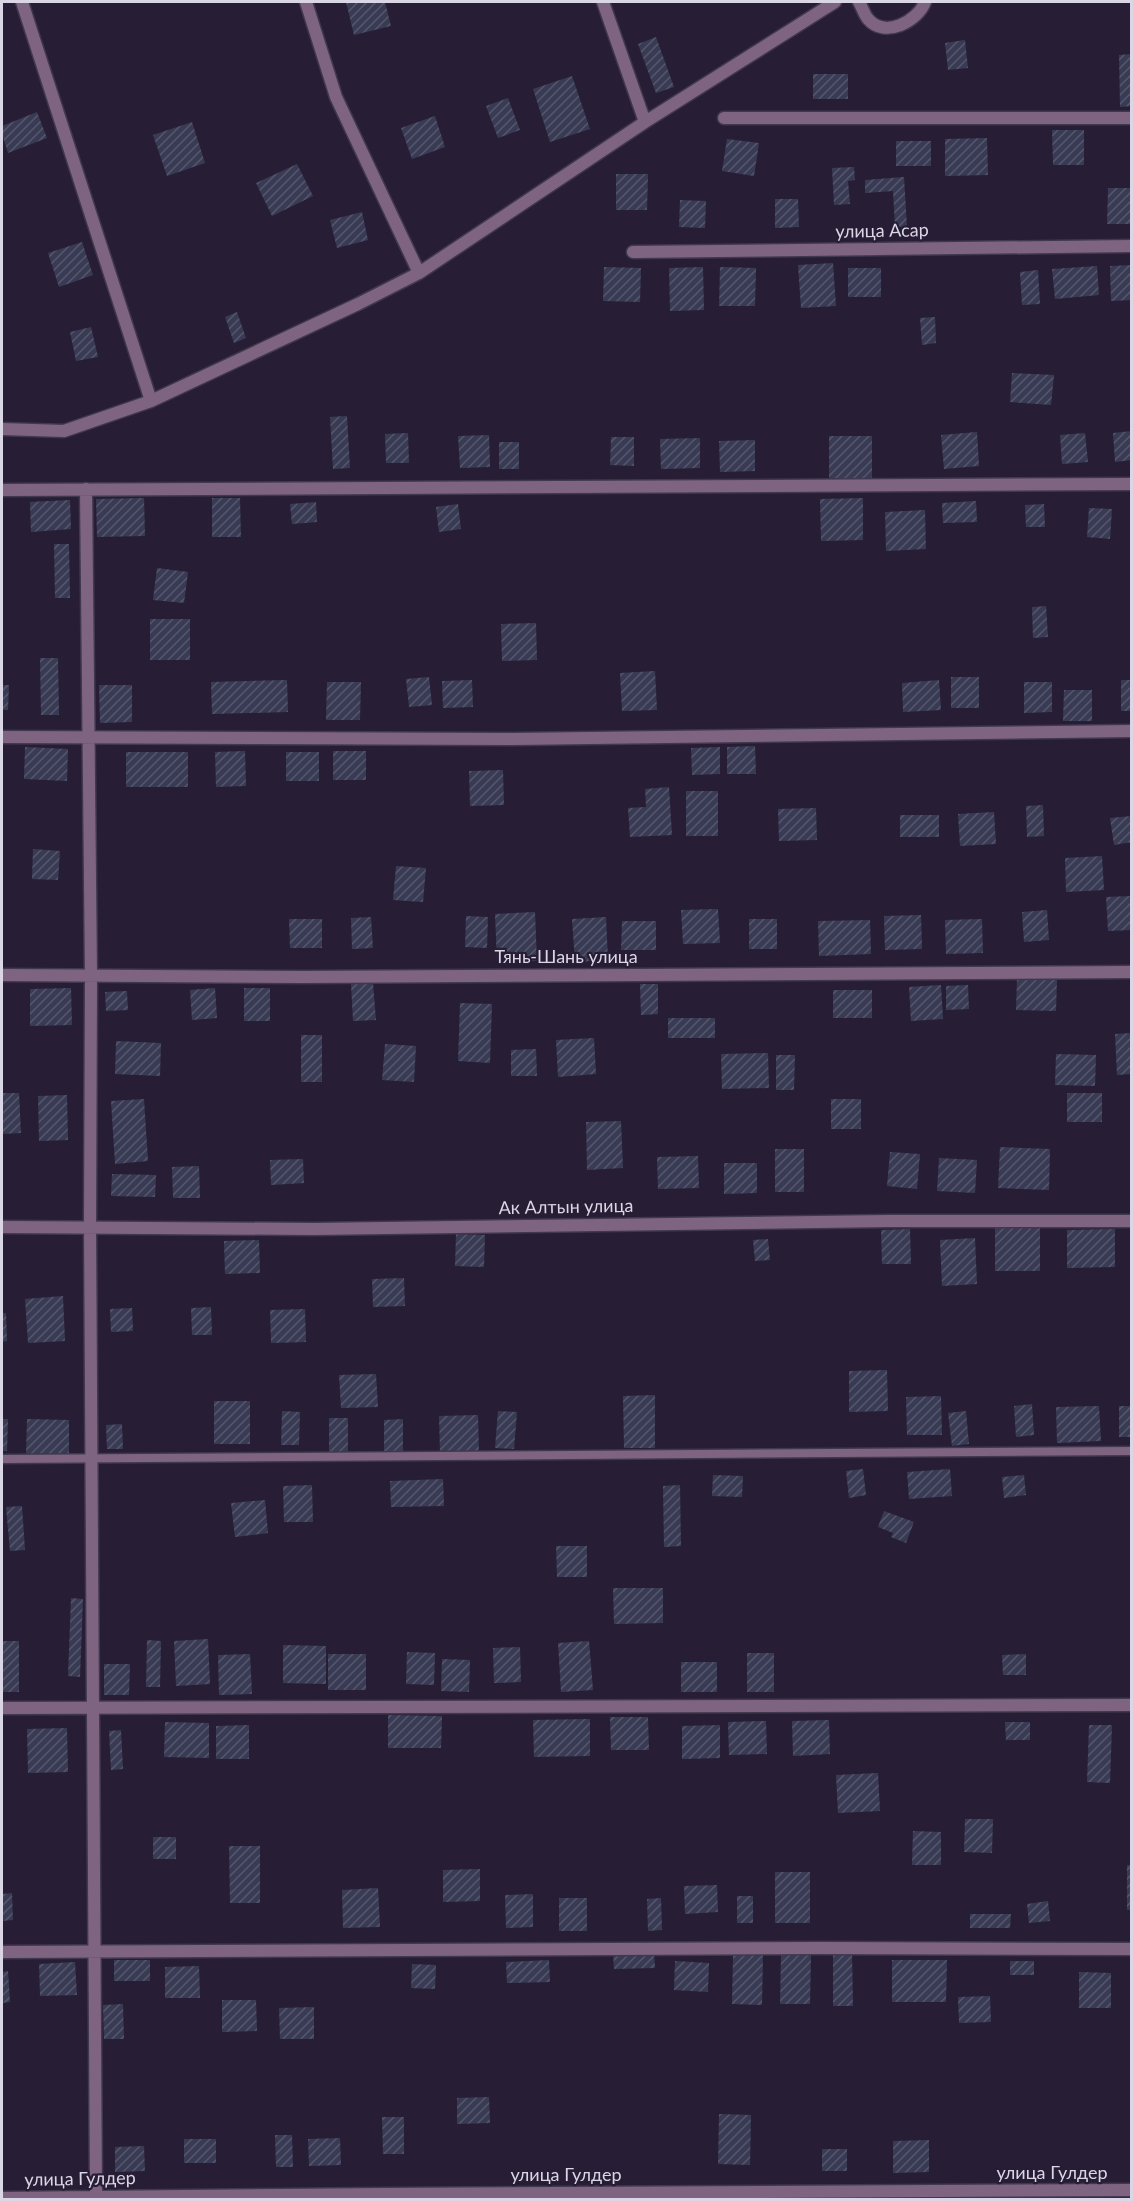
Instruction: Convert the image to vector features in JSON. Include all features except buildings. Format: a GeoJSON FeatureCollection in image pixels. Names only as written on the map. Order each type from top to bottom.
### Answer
{"type":"FeatureCollection","features":[{"type":"Feature","properties":{"kind":"street"},"geometry":{"type":"LineString","coordinates":[[22,2],[151,401]]}},
{"type":"Feature","properties":{"kind":"street"},"geometry":{"type":"LineString","coordinates":[[306,2],[336,97],[419,273]]}},
{"type":"Feature","properties":{"kind":"street"},"geometry":{"type":"LineString","coordinates":[[603,2],[645,122]]}},
{"type":"Feature","properties":{"kind":"street"},"geometry":{"type":"LineString","coordinates":[[2,429],[64,431],[151,401],[419,273],[645,122],[835,2]]}},
{"type":"Feature","properties":{"kind":"street"},"geometry":{"type":"LineString","coordinates":[[859,2],[868,19],[876,25],[892,28],[909,21],[921,12],[926,2]]}},
{"type":"Feature","properties":{"kind":"street"},"geometry":{"type":"LineString","coordinates":[[724,118],[1131,118]]}},
{"type":"Feature","properties":{"kind":"street","name":"улица Асар"},"geometry":{"type":"LineString","coordinates":[[633,252],[1131,246]]}},
{"type":"Feature","properties":{"kind":"street"},"geometry":{"type":"LineString","coordinates":[[2,490],[1131,484]]}},
{"type":"Feature","properties":{"kind":"street"},"geometry":{"type":"LineString","coordinates":[[86,489],[91,976],[90,1227],[96,2197]]}},
{"type":"Feature","properties":{"kind":"street"},"geometry":{"type":"LineString","coordinates":[[2,737],[513,740],[1131,731]]}},
{"type":"Feature","properties":{"kind":"street","name":"Тянь-Шань улица"},"geometry":{"type":"LineString","coordinates":[[2,975],[303,977],[1131,972]]}},
{"type":"Feature","properties":{"kind":"street","name":"Ак Алтын улица"},"geometry":{"type":"LineString","coordinates":[[2,1227],[314,1228],[888,1221],[1131,1221]]}},
{"type":"Feature","properties":{"kind":"street"},"geometry":{"type":"LineString","coordinates":[[2,1707],[1131,1705]]}},
{"type":"Feature","properties":{"kind":"street"},"geometry":{"type":"LineString","coordinates":[[2,1952],[810,1948],[1131,1949]]}},
{"type":"Feature","properties":{"kind":"street","name":"улица Гулдер"},"geometry":{"type":"LineString","coordinates":[[2,2198],[1131,2190]]}},
{"type":"Feature","properties":{"kind":"lane"},"geometry":{"type":"LineString","coordinates":[[2,1460],[1131,1451]]}}]}
